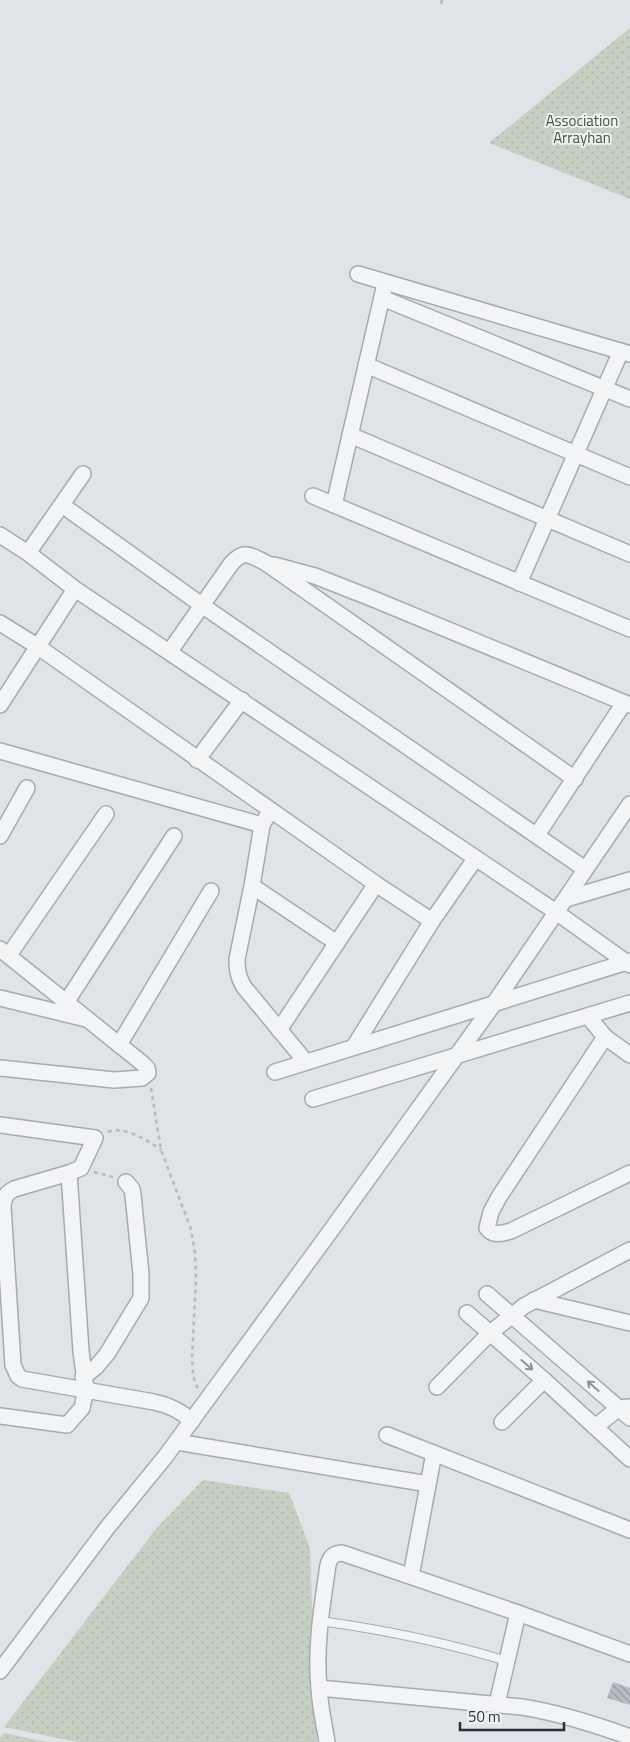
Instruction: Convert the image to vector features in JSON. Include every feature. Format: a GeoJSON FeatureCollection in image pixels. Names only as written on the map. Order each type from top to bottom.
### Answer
{"type":"FeatureCollection","features":[{"type":"Feature","properties":{"kind":"street"},"geometry":{"type":"LineString","coordinates":[[358,274],[626,352],[605,388],[519,583]]}},
{"type":"Feature","properties":{"kind":"street"},"geometry":{"type":"LineString","coordinates":[[334,505],[386,282]]}},
{"type":"Feature","properties":{"kind":"street"},"geometry":{"type":"LineString","coordinates":[[382,298],[630,399]]}},
{"type":"Feature","properties":{"kind":"street"},"geometry":{"type":"LineString","coordinates":[[447,324],[454,302]]}},
{"type":"Feature","properties":{"kind":"street"},"geometry":{"type":"LineString","coordinates":[[366,365],[630,477]]}},
{"type":"Feature","properties":{"kind":"street"},"geometry":{"type":"LineString","coordinates":[[350,435],[630,554]]}},
{"type":"Feature","properties":{"kind":"street"},"geometry":{"type":"LineString","coordinates":[[28,553],[83,474]]}},
{"type":"Feature","properties":{"kind":"street"},"geometry":{"type":"LineString","coordinates":[[313,496],[630,630]]}},
{"type":"Feature","properties":{"kind":"street"},"geometry":{"type":"LineString","coordinates":[[62,505],[203,606],[585,869]]}},
{"type":"Feature","properties":{"kind":"street"},"geometry":{"type":"LineString","coordinates":[[0,535],[28,553],[75,589],[629,962]]}},
{"type":"Feature","properties":{"kind":"street"},"geometry":{"type":"LineString","coordinates":[[170,652],[238,556],[247,554],[266,563],[575,779]]}},
{"type":"Feature","properties":{"kind":"street"},"geometry":{"type":"LineString","coordinates":[[266,563],[315,576],[627,704],[537,835]]}},
{"type":"Feature","properties":{"kind":"street"},"geometry":{"type":"LineString","coordinates":[[0,705],[75,589]]}},
{"type":"Feature","properties":{"kind":"street"},"geometry":{"type":"LineString","coordinates":[[0,623],[37,646],[270,811],[432,921]]}},
{"type":"Feature","properties":{"kind":"street"},"geometry":{"type":"LineString","coordinates":[[197,760],[242,700]]}},
{"type":"Feature","properties":{"kind":"street"},"geometry":{"type":"LineString","coordinates":[[0,751],[262,825]]}},
{"type":"Feature","properties":{"kind":"street"},"geometry":{"type":"LineString","coordinates":[[0,836],[27,788]]}},
{"type":"Feature","properties":{"kind":"street"},"geometry":{"type":"LineString","coordinates":[[0,1672],[107,1528],[177,1442],[493,1005],[630,804]]}},
{"type":"Feature","properties":{"kind":"street"},"geometry":{"type":"LineString","coordinates":[[270,811],[262,825],[237,959],[237,971],[244,987],[306,1062]]}},
{"type":"Feature","properties":{"kind":"street"},"geometry":{"type":"LineString","coordinates":[[0,1068],[114,1080],[142,1078],[148,1073],[147,1068],[142,1062],[5,952],[106,814]]}},
{"type":"Feature","properties":{"kind":"street"},"geometry":{"type":"LineString","coordinates":[[67,1001],[174,836]]}},
{"type":"Feature","properties":{"kind":"street"},"geometry":{"type":"LineString","coordinates":[[355,1046],[432,921],[475,859]]}},
{"type":"Feature","properties":{"kind":"street"},"geometry":{"type":"LineString","coordinates":[[566,899],[630,880]]}},
{"type":"Feature","properties":{"kind":"street"},"geometry":{"type":"LineString","coordinates":[[279,1030],[376,884]]}},
{"type":"Feature","properties":{"kind":"street"},"geometry":{"type":"LineString","coordinates":[[252,886],[337,943]]}},
{"type":"Feature","properties":{"kind":"street"},"geometry":{"type":"LineString","coordinates":[[119,1045],[211,891]]}},
{"type":"Feature","properties":{"kind":"street"},"geometry":{"type":"LineString","coordinates":[[275,1072],[629,962]]}},
{"type":"Feature","properties":{"kind":"street"},"geometry":{"type":"LineString","coordinates":[[0,998],[87,1019]]}},
{"type":"Feature","properties":{"kind":"street"},"geometry":{"type":"LineString","coordinates":[[313,1099],[630,1003]]}},
{"type":"Feature","properties":{"kind":"street"},"geometry":{"type":"LineString","coordinates":[[588,1016],[604,1037],[630,1055]]}},
{"type":"Feature","properties":{"kind":"street"},"geometry":{"type":"LineString","coordinates":[[604,1037],[500,1197],[491,1212],[488,1228],[494,1234],[511,1231],[630,1173]]}},
{"type":"Feature","properties":{"kind":"street"},"geometry":{"type":"LineString","coordinates":[[0,1126],[95,1138],[75,1171],[85,1383],[82,1408],[67,1424],[0,1416]]}},
{"type":"Feature","properties":{"kind":"street"},"geometry":{"type":"LineString","coordinates":[[75,1171],[14,1189],[7,1193],[4,1199],[13,1365],[18,1376],[22,1379],[85,1383],[169,1405],[182,1412],[192,1421]]}},
{"type":"Feature","properties":{"kind":"street"},"geometry":{"type":"LineString","coordinates":[[85,1383],[107,1354],[141,1298],[141,1274],[133,1195],[132,1189],[126,1182]]}},
{"type":"Feature","properties":{"kind":"street"},"geometry":{"type":"LineString","coordinates":[[436,1386],[490,1333],[534,1300],[630,1250]]}},
{"type":"Feature","properties":{"kind":"street"},"geometry":{"type":"LineString","coordinates":[[487,1294],[626,1411],[595,1427]]}},
{"type":"Feature","properties":{"kind":"street"},"geometry":{"type":"LineString","coordinates":[[534,1300],[630,1323]]}},
{"type":"Feature","properties":{"kind":"street"},"geometry":{"type":"LineString","coordinates":[[467,1313],[630,1459]]}},
{"type":"Feature","properties":{"kind":"street"},"geometry":{"type":"LineString","coordinates":[[502,1422],[544,1380]]}},
{"type":"Feature","properties":{"kind":"street"},"geometry":{"type":"LineString","coordinates":[[387,1435],[630,1530]]}},
{"type":"Feature","properties":{"kind":"street"},"geometry":{"type":"LineString","coordinates":[[177,1442],[428,1484]]}},
{"type":"Feature","properties":{"kind":"street"},"geometry":{"type":"LineString","coordinates":[[411,1576],[434,1453]]}},
{"type":"Feature","properties":{"kind":"street"},"geometry":{"type":"LineString","coordinates":[[327,1742],[319,1688],[318,1648],[320,1621],[328,1565],[332,1556],[342,1553],[630,1654]]}},
{"type":"Feature","properties":{"kind":"street"},"geometry":{"type":"LineString","coordinates":[[497,1704],[518,1614]]}},
{"type":"Feature","properties":{"kind":"street"},"geometry":{"type":"LineString","coordinates":[[319,1688],[497,1704],[553,1712],[630,1737]]}},
{"type":"Feature","properties":{"kind":"lane"},"geometry":{"type":"LineString","coordinates":[[320,1621],[426,1639],[507,1661]]}},
{"type":"Feature","properties":{"kind":"path"},"geometry":{"type":"LineString","coordinates":[[148,1073],[161,1150],[191,1229],[195,1253],[196,1279],[192,1358],[193,1375],[204,1403]]}},
{"type":"Feature","properties":{"kind":"path"},"geometry":{"type":"LineString","coordinates":[[95,1138],[112,1130],[128,1132],[141,1137],[161,1150]]}},
{"type":"Feature","properties":{"kind":"path"},"geometry":{"type":"LineString","coordinates":[[75,1171],[126,1182]]}},
{"type":"Feature","properties":{"kind":"green space","name":"Association Arrayhan"},"geometry":{"type":"Polygon","coordinates":[[[630,28],[630,199],[489,143],[630,28]]]}},
{"type":"Feature","properties":{"kind":"green space"},"geometry":{"type":"Polygon","coordinates":[[[203,1480],[289,1493],[310,1548],[317,1742],[77,1742],[4,1727],[155,1530],[203,1480]]]}},
{"type":"Feature","properties":{"kind":"green space"},"geometry":{"type":"Polygon","coordinates":[[[4,1733],[47,1742],[0,1742],[0,1738],[4,1733]]]}},
{"type":"Feature","properties":{"kind":"building"},"geometry":{"type":"Polygon","coordinates":[[[613,1682],[630,1688],[630,1705],[607,1698],[613,1682]]]}}]}
